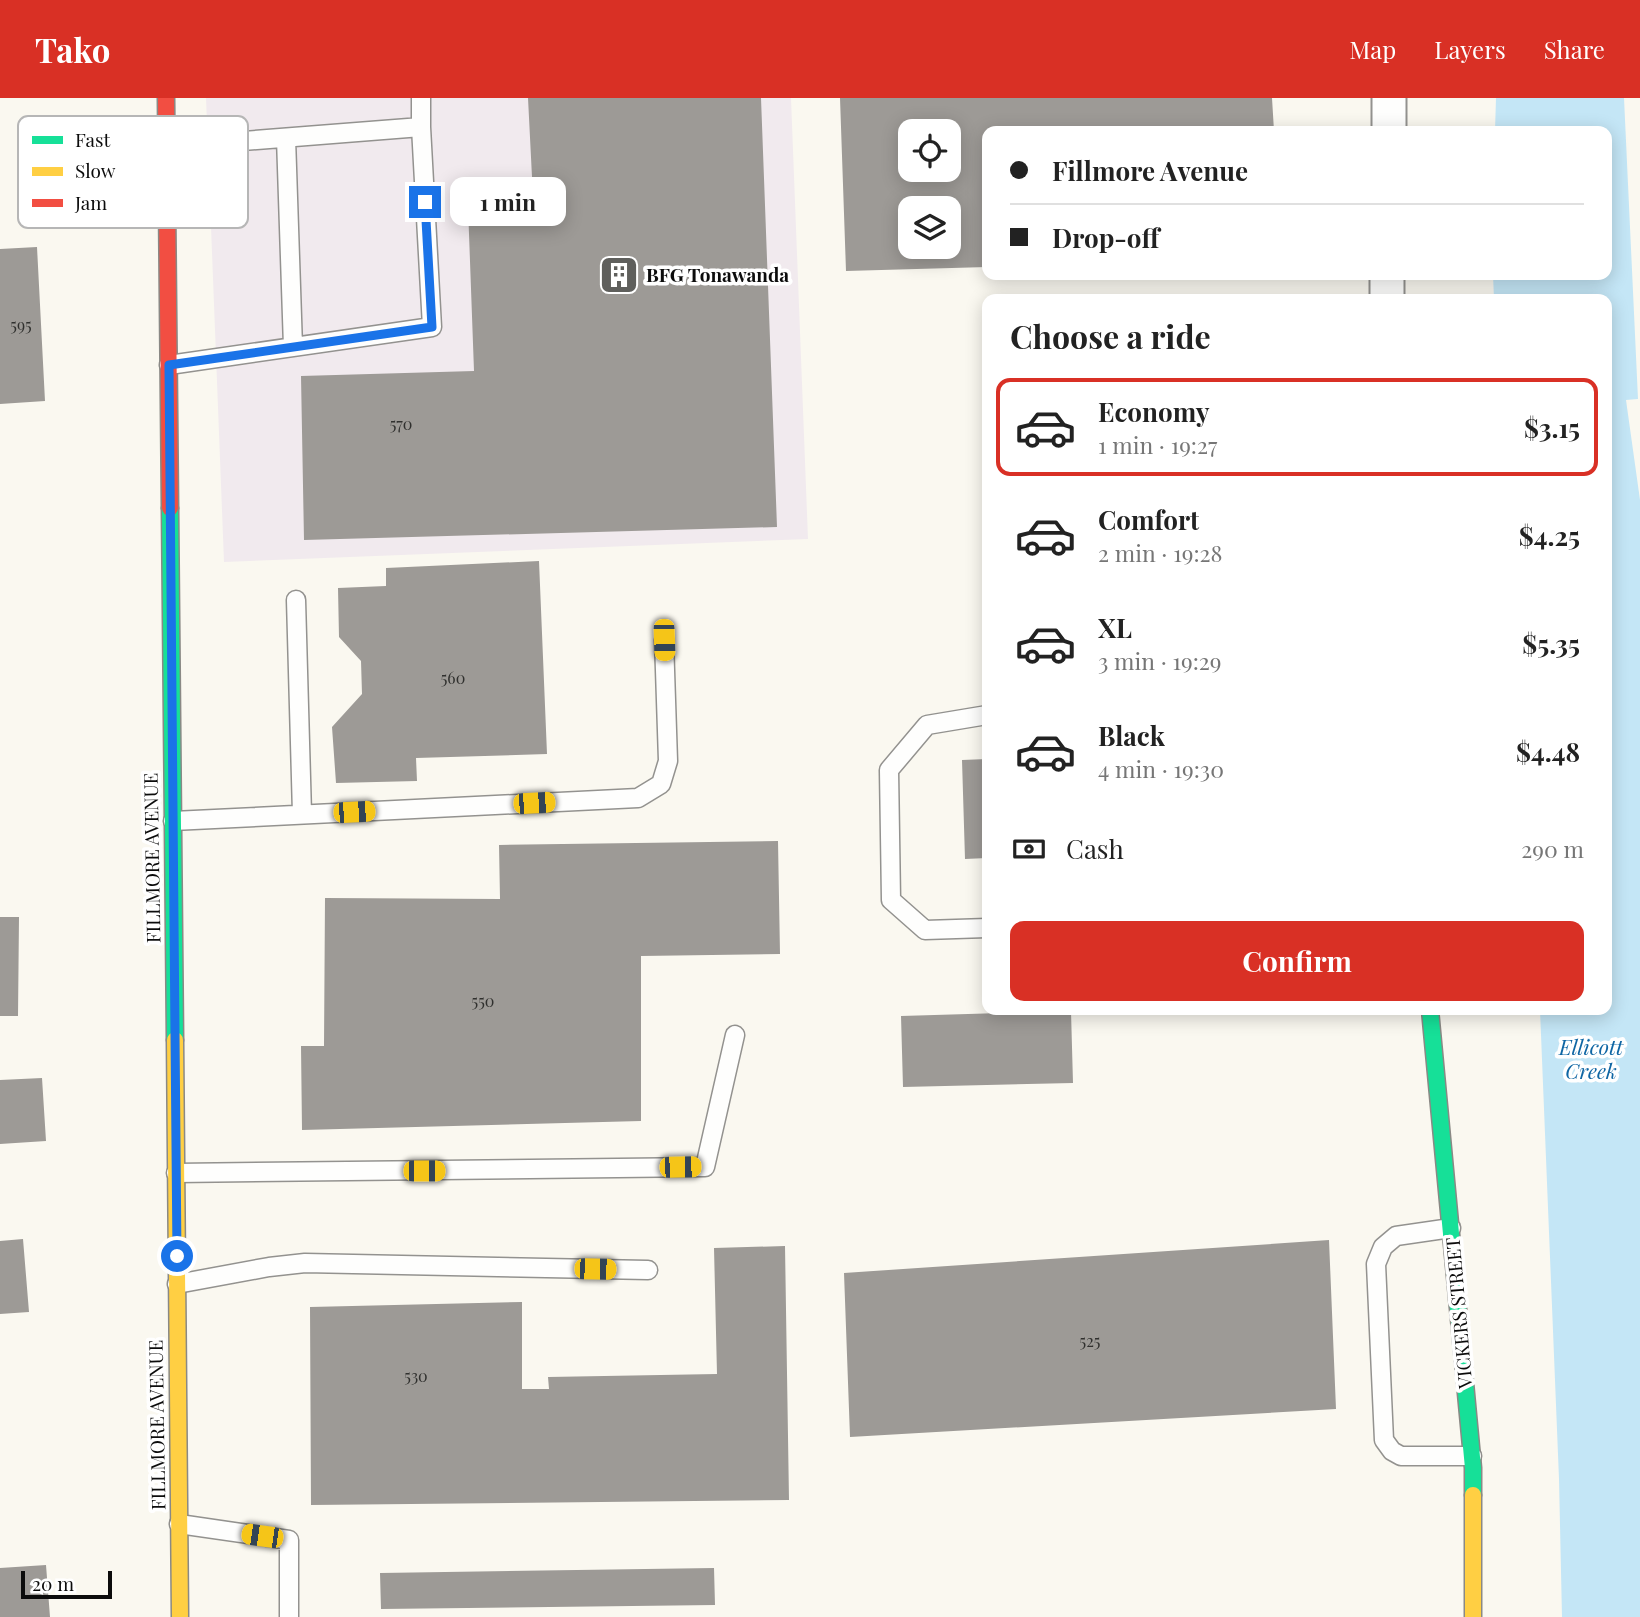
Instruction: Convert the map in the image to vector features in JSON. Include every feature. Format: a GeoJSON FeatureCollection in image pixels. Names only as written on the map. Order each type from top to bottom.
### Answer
{"type":"FeatureCollection","features":[{"type":"Feature","properties":{"kind":"street","name":"FILLMORE AVENUE"},"geometry":{"type":"LineString","coordinates":[[166,98],[166,116]]}},
{"type":"Feature","properties":{"kind":"street"},"geometry":{"type":"LineString","coordinates":[[1389,126],[1390,98]]}},
{"type":"Feature","properties":{"kind":"street","name":"FILLMORE AVENUE"},"geometry":{"type":"LineString","coordinates":[[168,228],[180,1617]]}},
{"type":"Feature","properties":{"kind":"street","name":"VICKERS STREET"},"geometry":{"type":"LineString","coordinates":[[1430,1015],[1472,1457],[1473,1617]]}},
{"type":"Feature","properties":{"kind":"lane"},"geometry":{"type":"LineString","coordinates":[[169,365],[432,327],[421,98]]}},
{"type":"Feature","properties":{"kind":"lane"},"geometry":{"type":"LineString","coordinates":[[248,141],[421,127]]}},
{"type":"Feature","properties":{"kind":"lane"},"geometry":{"type":"LineString","coordinates":[[286,138],[293,347]]}},
{"type":"Feature","properties":{"kind":"lane"},"geometry":{"type":"LineString","coordinates":[[296,600],[302,814]]}},
{"type":"Feature","properties":{"kind":"lane"},"geometry":{"type":"LineString","coordinates":[[173,821],[638,798],[661,784],[668,761],[664,640]]}},
{"type":"Feature","properties":{"kind":"lane"},"geometry":{"type":"LineString","coordinates":[[982,716],[927,725],[889,770],[891,900],[925,930],[982,928]]}},
{"type":"Feature","properties":{"kind":"lane"},"geometry":{"type":"LineString","coordinates":[[176,1173],[705,1167],[735,1035]]}},
{"type":"Feature","properties":{"kind":"lane"},"geometry":{"type":"LineString","coordinates":[[1451,1228],[1395,1236],[1383,1247],[1376,1264],[1384,1440],[1392,1451],[1401,1456],[1472,1457]]}},
{"type":"Feature","properties":{"kind":"lane"},"geometry":{"type":"LineString","coordinates":[[177,1284],[305,1263],[648,1270]]}},
{"type":"Feature","properties":{"kind":"lane"},"geometry":{"type":"LineString","coordinates":[[179,1524],[289,1540],[289,1617]]}},
{"type":"Feature","properties":{"kind":"shaded area"},"geometry":{"type":"Polygon","coordinates":[[[206,98],[791,98],[808,539],[224,562],[211,228],[248,228],[248,116],[207,116],[206,98]]]}},
{"type":"Feature","properties":{"kind":"water","name":"Ellicott Creek"},"geometry":{"type":"Polygon","coordinates":[[[1496,98],[1624,98],[1638,399],[1626,400],[1640,500],[1640,1617],[1562,1617],[1540,1015],[1612,1015],[1612,294],[1494,294],[1493,280],[1612,280],[1612,126],[1495,126],[1496,98]]]}},
{"type":"Feature","properties":{"kind":"building","name":"BFG Tonawanda"},"geometry":{"type":"Polygon","coordinates":[[[528,98],[761,98],[777,527],[304,540],[301,376],[474,371],[467,179],[532,177],[528,98]]]}},
{"type":"Feature","properties":{"kind":"building"},"geometry":{"type":"Polygon","coordinates":[[[840,98],[1272,98],[1274,126],[982,126],[982,267],[846,271],[840,98]]]}},
{"type":"Feature","properties":{"kind":"building"},"geometry":{"type":"Polygon","coordinates":[[[37,247],[45,401],[0,404],[0,249],[37,247]]]}},
{"type":"Feature","properties":{"kind":"building"},"geometry":{"type":"Polygon","coordinates":[[[539,561],[547,754],[416,758],[417,781],[336,783],[332,727],[362,694],[361,661],[339,637],[338,588],[386,586],[386,568],[539,561]]]}},
{"type":"Feature","properties":{"kind":"building"},"geometry":{"type":"Polygon","coordinates":[[[982,759],[982,858],[965,859],[962,760],[982,759]]]}},
{"type":"Feature","properties":{"kind":"building"},"geometry":{"type":"Polygon","coordinates":[[[778,841],[780,954],[641,956],[641,1121],[302,1130],[301,1046],[324,1046],[325,898],[500,899],[499,845],[778,841]]]}},
{"type":"Feature","properties":{"kind":"building"},"geometry":{"type":"Polygon","coordinates":[[[0,917],[19,917],[18,1016],[0,1016],[0,917]]]}},
{"type":"Feature","properties":{"kind":"building"},"geometry":{"type":"Polygon","coordinates":[[[1071,1015],[1073,1083],[903,1087],[901,1016],[1071,1015]]]}},
{"type":"Feature","properties":{"kind":"building"},"geometry":{"type":"Polygon","coordinates":[[[42,1078],[46,1141],[0,1144],[0,1080],[42,1078]]]}},
{"type":"Feature","properties":{"kind":"building"},"geometry":{"type":"Polygon","coordinates":[[[23,1239],[29,1312],[0,1314],[0,1241],[23,1239]]]}},
{"type":"Feature","properties":{"kind":"building"},"geometry":{"type":"Polygon","coordinates":[[[1329,1240],[1336,1409],[850,1437],[844,1273],[1329,1240]]]}},
{"type":"Feature","properties":{"kind":"building"},"geometry":{"type":"Polygon","coordinates":[[[785,1246],[789,1500],[311,1505],[310,1307],[522,1302],[522,1389],[549,1389],[548,1377],[717,1374],[714,1248],[785,1246]]]}},
{"type":"Feature","properties":{"kind":"building"},"geometry":{"type":"Polygon","coordinates":[[[46,1565],[50,1617],[0,1617],[0,1568],[46,1565]]]}},
{"type":"Feature","properties":{"kind":"building"},"geometry":{"type":"Polygon","coordinates":[[[714,1568],[715,1605],[381,1609],[380,1573],[714,1568]]]}},
{"type":"Feature","properties":{"kind":"traffic: fast"},"geometry":{"type":"LineString","coordinates":[[170,508],[175,1040]]}},
{"type":"Feature","properties":{"kind":"traffic: fast"},"geometry":{"type":"LineString","coordinates":[[1430,1015],[1473,1468],[1473,1495]]}},
{"type":"Feature","properties":{"kind":"traffic: slow"},"geometry":{"type":"LineString","coordinates":[[175,1040],[180,1617]]}},
{"type":"Feature","properties":{"kind":"traffic: slow"},"geometry":{"type":"LineString","coordinates":[[1473,1495],[1473,1617]]}},
{"type":"Feature","properties":{"kind":"traffic: jam"},"geometry":{"type":"LineString","coordinates":[[166,98],[166,116]]}},
{"type":"Feature","properties":{"kind":"traffic: jam"},"geometry":{"type":"LineString","coordinates":[[167,228],[170,508]]}},
{"type":"Feature","properties":{"kind":"place","name":"BFG Tonawanda"},"geometry":{"type":"Point","coordinates":[619,275]}},
{"type":"Feature","properties":{"kind":"route"},"geometry":{"type":"LineString","coordinates":[[177,1256],[169,365],[432,327],[425,202]]}}]}
